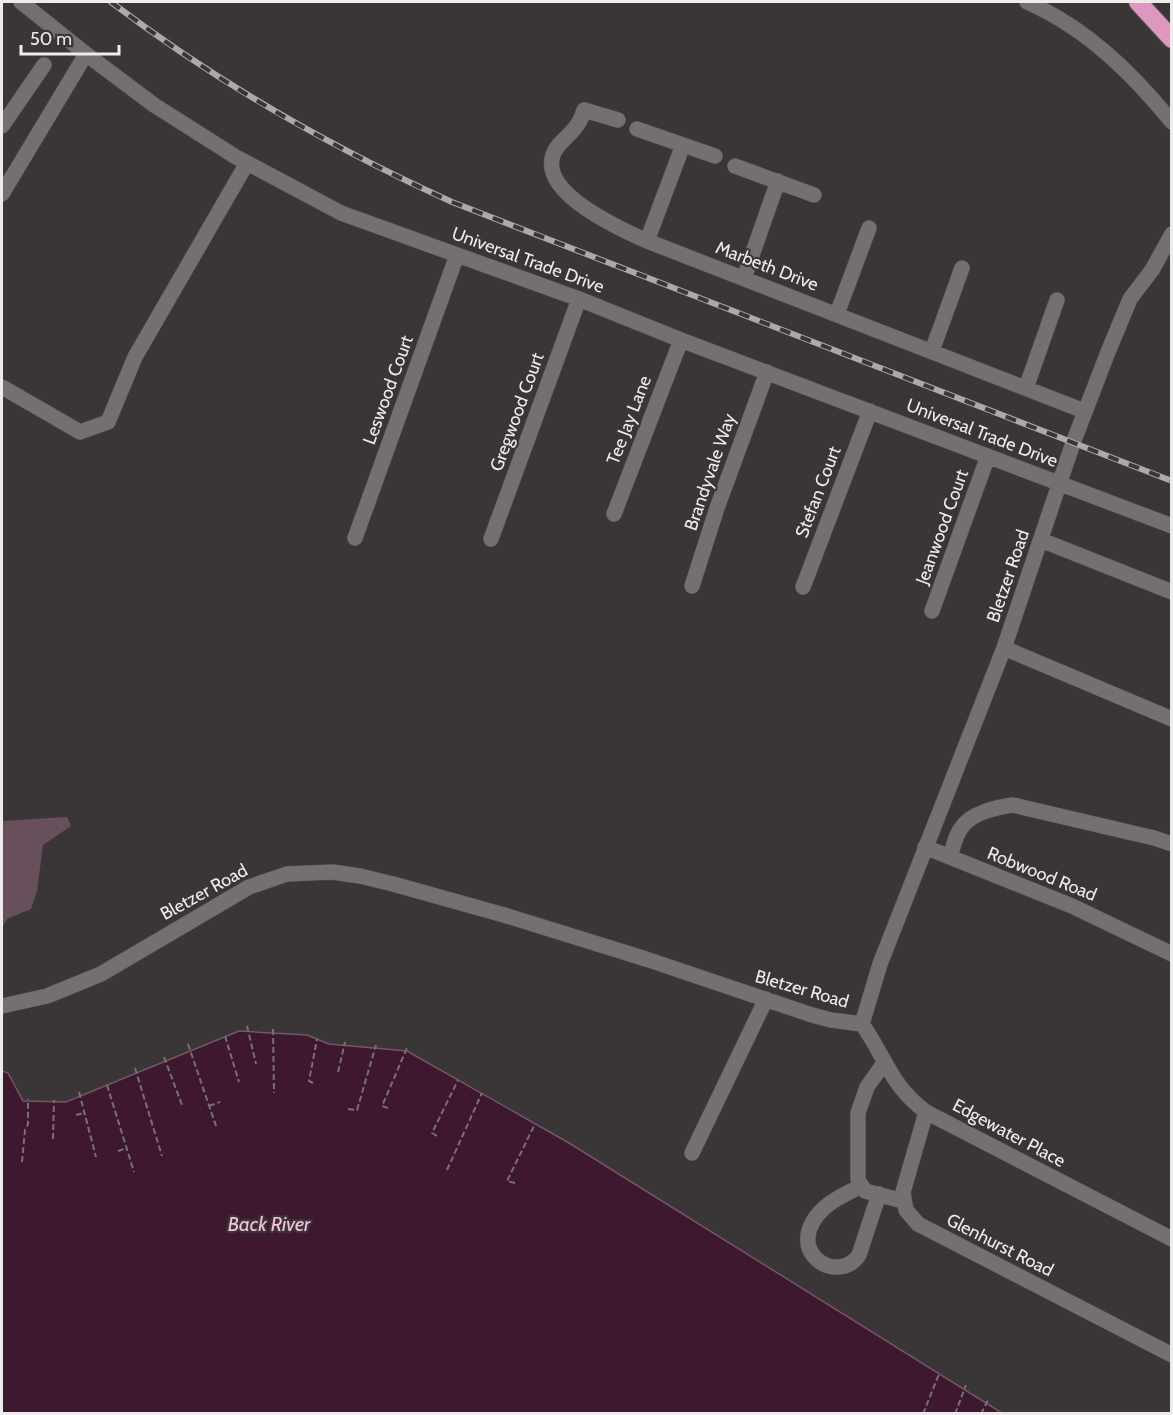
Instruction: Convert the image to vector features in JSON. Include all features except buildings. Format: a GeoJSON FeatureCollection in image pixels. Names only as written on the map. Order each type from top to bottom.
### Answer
{"type":"FeatureCollection","features":[{"type":"Feature","properties":{"kind":"highway"},"geometry":{"type":"LineString","coordinates":[[1138,2],[1172,39]]}},
{"type":"Feature","properties":{"kind":"street","name":"Universal Trade Drive"},"geometry":{"type":"LineString","coordinates":[[21,2],[154,105],[247,163],[341,213],[579,299],[681,340],[1172,526]]}},
{"type":"Feature","properties":{"kind":"street"},"geometry":{"type":"LineString","coordinates":[[1027,2],[1047,10],[1077,28],[1104,50],[1132,76],[1172,122]]}},
{"type":"Feature","properties":{"kind":"street"},"geometry":{"type":"LineString","coordinates":[[2,194],[86,54]]}},
{"type":"Feature","properties":{"kind":"street"},"geometry":{"type":"LineString","coordinates":[[2,126],[7,108],[44,65]]}},
{"type":"Feature","properties":{"kind":"street","name":"Marbeth Drive"},"geometry":{"type":"LineString","coordinates":[[618,120],[584,110],[581,122],[553,153],[551,164],[553,173],[569,194],[610,223],[647,240],[1084,411]]}},
{"type":"Feature","properties":{"kind":"street"},"geometry":{"type":"LineString","coordinates":[[637,129],[715,156]]}},
{"type":"Feature","properties":{"kind":"street"},"geometry":{"type":"LineString","coordinates":[[647,240],[683,145]]}},
{"type":"Feature","properties":{"kind":"street"},"geometry":{"type":"LineString","coordinates":[[2,387],[80,432],[108,422],[135,357],[247,163]]}},
{"type":"Feature","properties":{"kind":"street"},"geometry":{"type":"LineString","coordinates":[[735,166],[814,195]]}},
{"type":"Feature","properties":{"kind":"street"},"geometry":{"type":"LineString","coordinates":[[744,278],[778,181]]}},
{"type":"Feature","properties":{"kind":"street"},"geometry":{"type":"LineString","coordinates":[[837,314],[869,228]]}},
{"type":"Feature","properties":{"kind":"street","name":"Bletzer Road"},"geometry":{"type":"LineString","coordinates":[[2,1006],[47,996],[73,987],[116,966],[249,887],[287,874],[332,872],[393,884],[635,955],[831,1020],[862,1024],[880,964],[1004,648],[1084,411],[1130,298],[1152,270],[1172,234]]}},
{"type":"Feature","properties":{"kind":"street","name":"Leswood Court"},"geometry":{"type":"LineString","coordinates":[[356,538],[458,255]]}},
{"type":"Feature","properties":{"kind":"street"},"geometry":{"type":"LineString","coordinates":[[932,351],[962,268]]}},
{"type":"Feature","properties":{"kind":"street","name":"Gregwood Court"},"geometry":{"type":"LineString","coordinates":[[491,539],[579,299]]}},
{"type":"Feature","properties":{"kind":"street"},"geometry":{"type":"LineString","coordinates":[[1026,388],[1057,300]]}},
{"type":"Feature","properties":{"kind":"street","name":"Tee Jay Lane"},"geometry":{"type":"LineString","coordinates":[[614,514],[681,340]]}},
{"type":"Feature","properties":{"kind":"street","name":"Brandyvale Way"},"geometry":{"type":"LineString","coordinates":[[692,586],[717,508],[767,372]]}},
{"type":"Feature","properties":{"kind":"street","name":"Stefan Court"},"geometry":{"type":"LineString","coordinates":[[803,587],[870,411]]}},
{"type":"Feature","properties":{"kind":"street","name":"Jeanwood Court"},"geometry":{"type":"LineString","coordinates":[[932,611],[988,456]]}},
{"type":"Feature","properties":{"kind":"street"},"geometry":{"type":"LineString","coordinates":[[1041,540],[1172,592]]}},
{"type":"Feature","properties":{"kind":"street"},"geometry":{"type":"LineString","coordinates":[[1004,648],[1172,719]]}},
{"type":"Feature","properties":{"kind":"street"},"geometry":{"type":"LineString","coordinates":[[950,858],[960,829],[967,820],[1000,807],[1013,805],[1172,844]]}},
{"type":"Feature","properties":{"kind":"street","name":"Robwood Road"},"geometry":{"type":"LineString","coordinates":[[925,848],[1072,906],[1172,954]]}},
{"type":"Feature","properties":{"kind":"street"},"geometry":{"type":"LineString","coordinates":[[692,1153],[766,999]]}},
{"type":"Feature","properties":{"kind":"street","name":"Edgewater Place"},"geometry":{"type":"LineString","coordinates":[[862,1024],[904,1093],[926,1112],[1172,1239]]}},
{"type":"Feature","properties":{"kind":"street"},"geometry":{"type":"LineString","coordinates":[[884,1063],[867,1087],[858,1113],[858,1180],[865,1191],[903,1201],[904,1182],[926,1112]]}},
{"type":"Feature","properties":{"kind":"street"},"geometry":{"type":"LineString","coordinates":[[861,1186],[824,1208],[810,1227],[807,1236],[809,1251],[818,1260],[830,1266],[837,1268],[845,1265],[859,1255],[879,1194]]}},
{"type":"Feature","properties":{"kind":"street","name":"Glenhurst Road"},"geometry":{"type":"LineString","coordinates":[[903,1201],[912,1218],[925,1229],[1172,1355]]}},
{"type":"Feature","properties":{"kind":"path"},"geometry":{"type":"LineString","coordinates":[[247,1026],[256,1064]]}},
{"type":"Feature","properties":{"kind":"path"},"geometry":{"type":"LineString","coordinates":[[273,1029],[274,1094]]}},
{"type":"Feature","properties":{"kind":"path"},"geometry":{"type":"LineString","coordinates":[[225,1036],[238,1082]]}},
{"type":"Feature","properties":{"kind":"path"},"geometry":{"type":"LineString","coordinates":[[313,1083],[309,1081],[317,1039]]}},
{"type":"Feature","properties":{"kind":"path"},"geometry":{"type":"LineString","coordinates":[[338,1072],[345,1042]]}},
{"type":"Feature","properties":{"kind":"path"},"geometry":{"type":"LineString","coordinates":[[188,1044],[216,1126]]}},
{"type":"Feature","properties":{"kind":"path"},"geometry":{"type":"LineString","coordinates":[[348,1108],[357,1110],[376,1045]]}},
{"type":"Feature","properties":{"kind":"path"},"geometry":{"type":"LineString","coordinates":[[388,1108],[382,1106],[407,1048]]}},
{"type":"Feature","properties":{"kind":"path"},"geometry":{"type":"LineString","coordinates":[[164,1057],[182,1105]]}},
{"type":"Feature","properties":{"kind":"path"},"geometry":{"type":"LineString","coordinates":[[135,1068],[162,1156]]}},
{"type":"Feature","properties":{"kind":"path"},"geometry":{"type":"LineString","coordinates":[[437,1136],[432,1133],[458,1080]]}},
{"type":"Feature","properties":{"kind":"path"},"geometry":{"type":"LineString","coordinates":[[202,1084],[209,1081]]}},
{"type":"Feature","properties":{"kind":"path"},"geometry":{"type":"LineString","coordinates":[[107,1085],[134,1172]]}},
{"type":"Feature","properties":{"kind":"path"},"geometry":{"type":"LineString","coordinates":[[79,1092],[96,1157]]}},
{"type":"Feature","properties":{"kind":"path"},"geometry":{"type":"LineString","coordinates":[[447,1170],[482,1093]]}},
{"type":"Feature","properties":{"kind":"path"},"geometry":{"type":"LineString","coordinates":[[22,1162],[25,1130],[28,1124],[28,1098]]}},
{"type":"Feature","properties":{"kind":"path"},"geometry":{"type":"LineString","coordinates":[[53,1139],[54,1100]]}},
{"type":"Feature","properties":{"kind":"path"},"geometry":{"type":"LineString","coordinates":[[209,1106],[220,1102]]}},
{"type":"Feature","properties":{"kind":"path"},"geometry":{"type":"LineString","coordinates":[[76,1115],[84,1113]]}},
{"type":"Feature","properties":{"kind":"path"},"geometry":{"type":"LineString","coordinates":[[514,1183],[507,1181],[536,1124]]}},
{"type":"Feature","properties":{"kind":"path"},"geometry":{"type":"LineString","coordinates":[[118,1151],[127,1148]]}},
{"type":"Feature","properties":{"kind":"path"},"geometry":{"type":"LineString","coordinates":[[923,1413],[939,1374]]}},
{"type":"Feature","properties":{"kind":"path"},"geometry":{"type":"LineString","coordinates":[[954,1413],[966,1385]]}},
{"type":"Feature","properties":{"kind":"path"},"geometry":{"type":"LineString","coordinates":[[981,1413],[989,1398]]}},
{"type":"Feature","properties":{"kind":"shaded area"},"geometry":{"type":"Polygon","coordinates":[[[67,817],[71,826],[43,845],[37,891],[31,909],[7,919],[2,928],[2,821],[67,817]]]}},
{"type":"Feature","properties":{"kind":"water","name":"Back River"},"geometry":{"type":"Polygon","coordinates":[[[239,1031],[307,1035],[329,1044],[407,1051],[569,1143],[1002,1413],[2,1413],[2,1071],[8,1073],[23,1101],[66,1102],[239,1031]]]}},
{"type":"Feature","properties":{"kind":"railway"},"geometry":{"type":"LineString","coordinates":[[111,2],[192,60],[276,112],[362,159],[452,202],[1172,481]]}}]}
